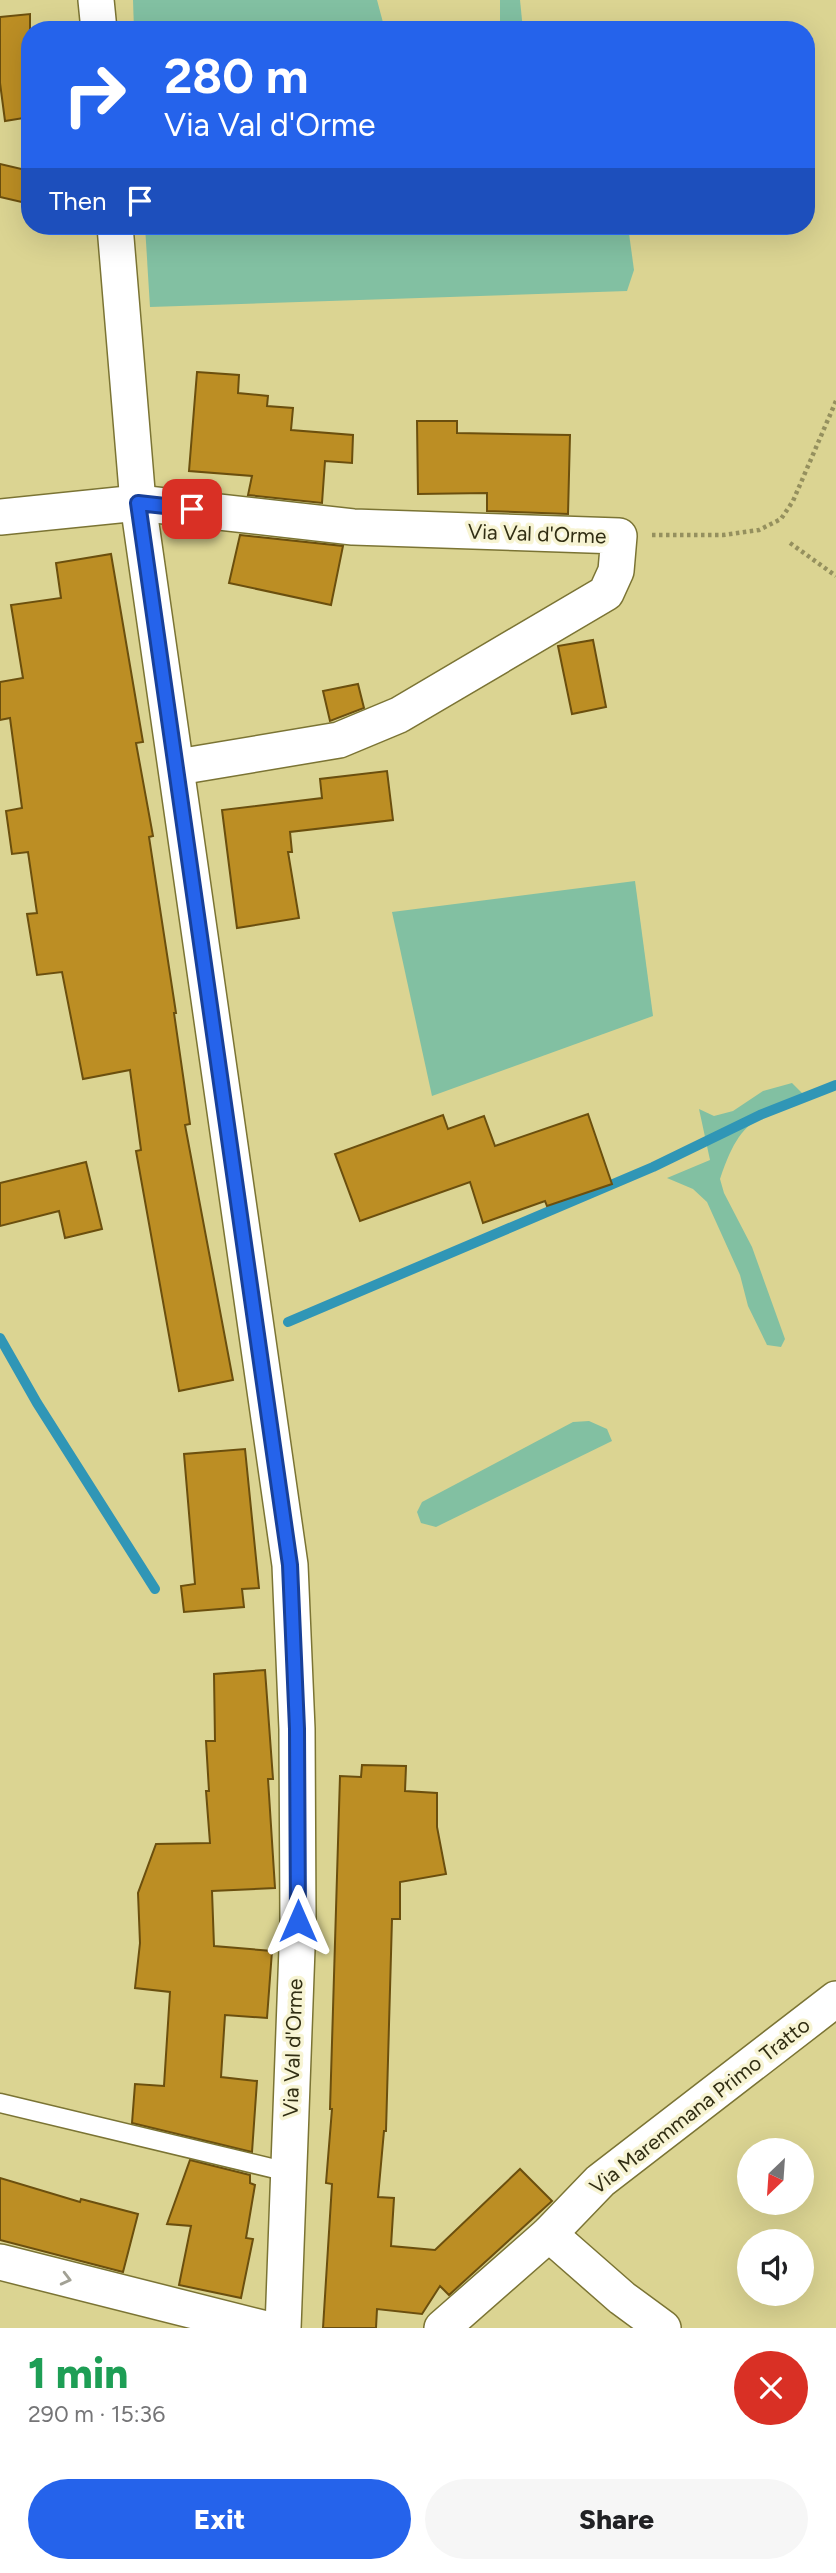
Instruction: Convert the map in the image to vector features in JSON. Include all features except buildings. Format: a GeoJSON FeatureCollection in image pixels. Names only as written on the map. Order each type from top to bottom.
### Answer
{"type":"FeatureCollection","features":[{"type":"Feature","properties":{"kind":"street"},"geometry":{"type":"LineString","coordinates":[[96,0],[98,21]]}},
{"type":"Feature","properties":{"kind":"street","name":"Via Val d'Orme"},"geometry":{"type":"LineString","coordinates":[[116,235],[138,503],[178,767],[290,1565],[297,1729],[298,1921],[283,2328]]}},
{"type":"Feature","properties":{"kind":"street"},"geometry":{"type":"LineString","coordinates":[[0,517],[138,503]]}},
{"type":"Feature","properties":{"kind":"street","name":"Via Val d'Orme"},"geometry":{"type":"LineString","coordinates":[[138,503],[353,527],[619,536],[616,571],[606,593],[399,715],[339,740],[178,767]]}},
{"type":"Feature","properties":{"kind":"street","name":"Via Maremmana Primo Tratto"},"geometry":{"type":"LineString","coordinates":[[442,2328],[549,2234],[600,2181],[836,1999]]}},
{"type":"Feature","properties":{"kind":"street"},"geometry":{"type":"LineString","coordinates":[[549,2234],[622,2298],[663,2328]]}},
{"type":"Feature","properties":{"kind":"street"},"geometry":{"type":"LineString","coordinates":[[0,2262],[262,2328]]}},
{"type":"Feature","properties":{"kind":"lane"},"geometry":{"type":"LineString","coordinates":[[0,2103],[288,2172]]}},
{"type":"Feature","properties":{"kind":"path"},"geometry":{"type":"LineString","coordinates":[[619,536],[679,533],[723,535],[759,530],[781,519],[793,500],[836,401]]}},
{"type":"Feature","properties":{"kind":"path"},"geometry":{"type":"LineString","coordinates":[[790,543],[836,576]]}},
{"type":"Feature","properties":{"kind":"green space"},"geometry":{"type":"Polygon","coordinates":[[[133,0],[377,0],[383,21],[134,21],[133,0]]]}},
{"type":"Feature","properties":{"kind":"green space"},"geometry":{"type":"Polygon","coordinates":[[[500,0],[520,0],[522,21],[500,21],[500,0]]]}},
{"type":"Feature","properties":{"kind":"green space"},"geometry":{"type":"Polygon","coordinates":[[[146,235],[629,235],[634,270],[627,291],[150,307],[146,235]]]}},
{"type":"Feature","properties":{"kind":"green space"},"geometry":{"type":"Polygon","coordinates":[[[635,881],[653,1016],[432,1096],[392,912],[635,881]]]}},
{"type":"Feature","properties":{"kind":"green space"},"geometry":{"type":"Polygon","coordinates":[[[792,1083],[806,1097],[750,1124],[734,1145],[720,1179],[724,1193],[752,1247],[785,1339],[781,1347],[767,1345],[748,1306],[740,1275],[707,1202],[693,1189],[667,1178],[710,1160],[699,1109],[714,1116],[733,1111],[763,1091],[792,1083]]]}},
{"type":"Feature","properties":{"kind":"green space"},"geometry":{"type":"Polygon","coordinates":[[[589,1421],[607,1429],[612,1441],[436,1527],[421,1523],[417,1512],[422,1502],[573,1422],[589,1421]]]}},
{"type":"Feature","properties":{"kind":"waterway"},"geometry":{"type":"LineString","coordinates":[[288,1322],[653,1167],[760,1115],[836,1085]]}},
{"type":"Feature","properties":{"kind":"waterway"},"geometry":{"type":"LineString","coordinates":[[0,1338],[37,1403],[155,1589]]}},
{"type":"Feature","properties":{"kind":"route"},"geometry":{"type":"LineString","coordinates":[[192,509],[138,503],[178,767],[290,1565],[297,1729],[298,1921]]}}]}
